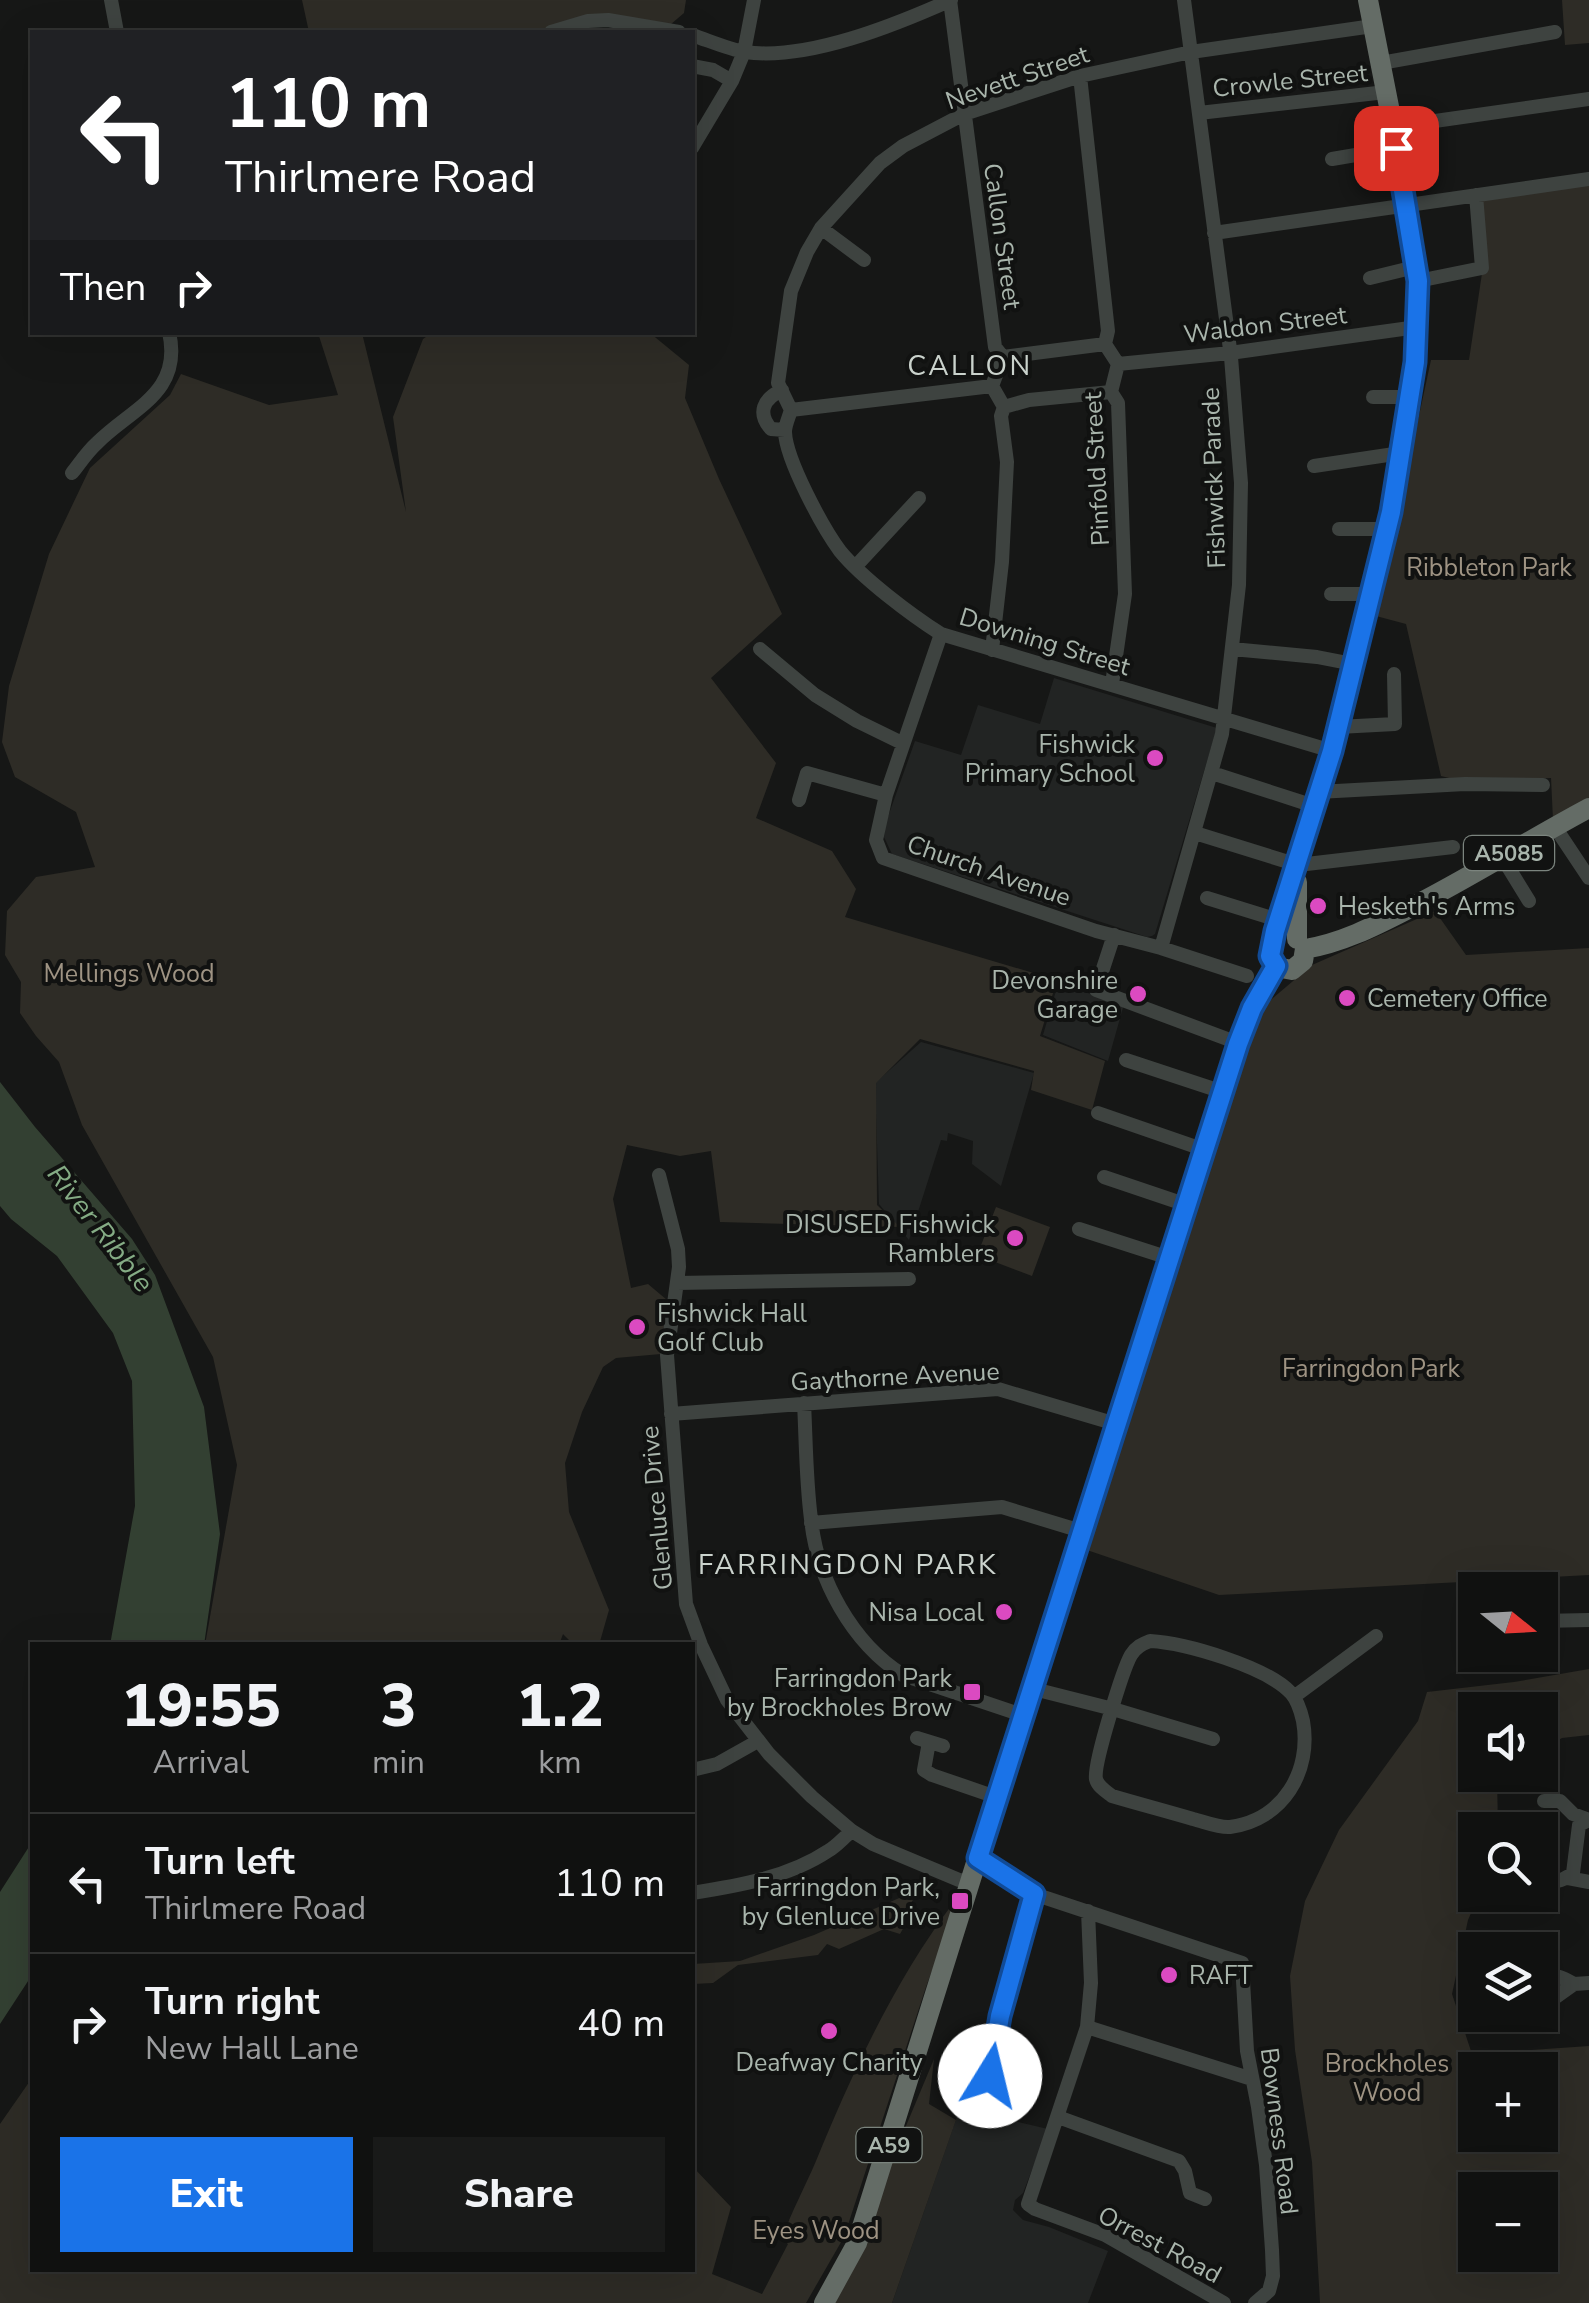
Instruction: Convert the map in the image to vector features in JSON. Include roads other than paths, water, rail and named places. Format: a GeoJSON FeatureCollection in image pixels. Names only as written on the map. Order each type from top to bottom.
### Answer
{"type":"FeatureCollection","features":[{"type":"Feature","properties":{"kind":"highway"},"geometry":{"type":"LineString","coordinates":[[1288,937],[1303,961],[1286,970],[1276,966],[1270,956],[1288,937],[1298,865],[1332,751],[1387,529],[1410,397],[1417,274],[1368,0]]}},
{"type":"Feature","properties":{"kind":"highway","name":"A5085"},"geometry":{"type":"LineString","coordinates":[[1288,937],[1324,946],[1358,934],[1429,899],[1589,808]]}},
{"type":"Feature","properties":{"kind":"highway","name":"A59"},"geometry":{"type":"LineString","coordinates":[[824,2303],[857,2244],[1030,1688],[1238,1044],[1252,1008],[1276,966]]}},
{"type":"Feature","properties":{"kind":"street"},"geometry":{"type":"LineString","coordinates":[[111,0],[117,30]]}},
{"type":"Feature","properties":{"kind":"street"},"geometry":{"type":"LineString","coordinates":[[695,143],[732,81],[744,52],[754,0]]}},
{"type":"Feature","properties":{"kind":"street"},"geometry":{"type":"LineString","coordinates":[[695,36],[744,52],[778,54],[830,44],[950,0]]}},
{"type":"Feature","properties":{"kind":"street","name":"Callon Street"},"geometry":{"type":"LineString","coordinates":[[950,0],[995,347],[1003,357]]}},
{"type":"Feature","properties":{"kind":"street","name":"Fishwick Parade"},"geometry":{"type":"LineString","coordinates":[[1162,948],[1224,719],[1239,585],[1241,482],[1230,353],[1184,0]]}},
{"type":"Feature","properties":{"kind":"street"},"geometry":{"type":"LineString","coordinates":[[558,30],[608,20],[667,30]]}},
{"type":"Feature","properties":{"kind":"street","name":"Nevett Street"},"geometry":{"type":"LineString","coordinates":[[791,410],[778,383],[791,291],[806,252],[821,228],[880,163],[903,146],[964,114],[1080,76],[1191,52],[1374,26]]}},
{"type":"Feature","properties":{"kind":"street"},"geometry":{"type":"LineString","coordinates":[[1381,64],[1556,32]]}},
{"type":"Feature","properties":{"kind":"street"},"geometry":{"type":"LineString","coordinates":[[695,67],[713,70],[732,81]]}},
{"type":"Feature","properties":{"kind":"street"},"geometry":{"type":"LineString","coordinates":[[992,386],[1003,357],[1105,344],[1108,331],[1080,76]]}},
{"type":"Feature","properties":{"kind":"street","name":"Crowle Street"},"geometry":{"type":"LineString","coordinates":[[1199,113],[1386,92]]}},
{"type":"Feature","properties":{"kind":"street"},"geometry":{"type":"LineString","coordinates":[[1332,160],[1395,138],[1589,99]]}},
{"type":"Feature","properties":{"kind":"street"},"geometry":{"type":"LineString","coordinates":[[1214,234],[1589,179]]}},
{"type":"Feature","properties":{"kind":"street"},"geometry":{"type":"LineString","coordinates":[[1370,278],[1482,268],[1476,195]]}},
{"type":"Feature","properties":{"kind":"street"},"geometry":{"type":"LineString","coordinates":[[821,228],[864,260]]}},
{"type":"Feature","properties":{"kind":"street","name":"Waldon Street"},"geometry":{"type":"LineString","coordinates":[[1118,364],[1230,353],[1416,326]]}},
{"type":"Feature","properties":{"kind":"street"},"geometry":{"type":"LineString","coordinates":[[72,473],[98,441],[164,385],[171,365],[170,335]]}},
{"type":"Feature","properties":{"kind":"street","name":"Pinfold Street"},"geometry":{"type":"LineString","coordinates":[[1105,344],[1118,364],[1110,392],[1118,403],[1124,594],[1112,684]]}},
{"type":"Feature","properties":{"kind":"street"},"geometry":{"type":"LineString","coordinates":[[992,386],[1004,407],[1007,462],[992,650]]}},
{"type":"Feature","properties":{"kind":"street"},"geometry":{"type":"LineString","coordinates":[[782,390],[770,396],[762,407],[764,420],[772,429],[785,430],[791,410],[992,386]]}},
{"type":"Feature","properties":{"kind":"street"},"geometry":{"type":"LineString","coordinates":[[1004,407],[1029,400],[1110,392]]}},
{"type":"Feature","properties":{"kind":"street"},"geometry":{"type":"LineString","coordinates":[[1373,397],[1410,397]]}},
{"type":"Feature","properties":{"kind":"street","name":"Downing Street"},"geometry":{"type":"LineString","coordinates":[[785,430],[805,489],[838,549],[941,634],[1332,751]]}},
{"type":"Feature","properties":{"kind":"street"},"geometry":{"type":"LineString","coordinates":[[1314,466],[1401,453]]}},
{"type":"Feature","properties":{"kind":"street"},"geometry":{"type":"LineString","coordinates":[[856,567],[919,498]]}},
{"type":"Feature","properties":{"kind":"street"},"geometry":{"type":"LineString","coordinates":[[1339,530],[1387,529]]}},
{"type":"Feature","properties":{"kind":"street"},"geometry":{"type":"LineString","coordinates":[[1331,594],[1372,594]]}},
{"type":"Feature","properties":{"kind":"street"},"geometry":{"type":"LineString","coordinates":[[799,800],[808,773],[886,795],[941,634]]}},
{"type":"Feature","properties":{"kind":"street"},"geometry":{"type":"LineString","coordinates":[[760,649],[816,695],[902,743]]}},
{"type":"Feature","properties":{"kind":"street"},"geometry":{"type":"LineString","coordinates":[[1232,650],[1354,664]]}},
{"type":"Feature","properties":{"kind":"street"},"geometry":{"type":"LineString","coordinates":[[1338,728],[1396,724],[1394,674]]}},
{"type":"Feature","properties":{"kind":"street"},"geometry":{"type":"LineString","coordinates":[[1212,774],[1316,799],[1465,784],[1543,785]]}},
{"type":"Feature","properties":{"kind":"street","name":"Church Avenue"},"geometry":{"type":"LineString","coordinates":[[886,795],[876,840],[883,858],[1247,976]]}},
{"type":"Feature","properties":{"kind":"street"},"geometry":{"type":"LineString","coordinates":[[1555,826],[1589,878]]}},
{"type":"Feature","properties":{"kind":"street"},"geometry":{"type":"LineString","coordinates":[[1195,832],[1298,865],[1453,847]]}},
{"type":"Feature","properties":{"kind":"street"},"geometry":{"type":"LineString","coordinates":[[1502,857],[1529,901]]}},
{"type":"Feature","properties":{"kind":"street"},"geometry":{"type":"LineString","coordinates":[[1207,898],[1288,937]]}},
{"type":"Feature","properties":{"kind":"street"},"geometry":{"type":"LineString","coordinates":[[1114,935],[1096,990],[1238,1044]]}},
{"type":"Feature","properties":{"kind":"street"},"geometry":{"type":"LineString","coordinates":[[1126,1060],[1223,1092]]}},
{"type":"Feature","properties":{"kind":"street"},"geometry":{"type":"LineString","coordinates":[[1098,1113],[1205,1150]]}},
{"type":"Feature","properties":{"kind":"street","name":"Glenluce Drive"},"geometry":{"type":"LineString","coordinates":[[659,1175],[678,1249],[667,1354],[686,1604],[701,1646],[727,1700],[768,1754],[812,1798],[872,1844],[958,1880],[970,1881]]}},
{"type":"Feature","properties":{"kind":"street"},"geometry":{"type":"LineString","coordinates":[[1104,1177],[1186,1205]]}},
{"type":"Feature","properties":{"kind":"street"},"geometry":{"type":"LineString","coordinates":[[1079,1229],[1169,1258]]}},
{"type":"Feature","properties":{"kind":"street"},"geometry":{"type":"LineString","coordinates":[[677,1284],[910,1279]]}},
{"type":"Feature","properties":{"kind":"street","name":"Gaythorne Avenue"},"geometry":{"type":"LineString","coordinates":[[671,1414],[998,1389],[1116,1424]]}},
{"type":"Feature","properties":{"kind":"street"},"geometry":{"type":"LineString","coordinates":[[804,1403],[811,1523],[825,1575],[842,1614],[890,1668],[928,1685],[1022,1715]]}},
{"type":"Feature","properties":{"kind":"street"},"geometry":{"type":"LineString","coordinates":[[811,1523],[1002,1507],[1081,1531]]}},
{"type":"Feature","properties":{"kind":"street"},"geometry":{"type":"LineString","coordinates":[[1558,1621],[1589,1620]]}},
{"type":"Feature","properties":{"kind":"street"},"geometry":{"type":"LineString","coordinates":[[1295,1696],[1376,1636]]}},
{"type":"Feature","properties":{"kind":"street"},"geometry":{"type":"LineString","coordinates":[[1150,1640],[1247,1666],[1295,1696],[1306,1746],[1302,1766],[1280,1805],[1248,1823],[1226,1828],[1112,1796],[1096,1779],[1112,1709],[1132,1653],[1150,1640]]}},
{"type":"Feature","properties":{"kind":"street"},"geometry":{"type":"LineString","coordinates":[[1030,1688],[1213,1739]]}},
{"type":"Feature","properties":{"kind":"street"},"geometry":{"type":"LineString","coordinates":[[695,1769],[717,1764],[758,1740]]}},
{"type":"Feature","properties":{"kind":"street"},"geometry":{"type":"LineString","coordinates":[[930,1742],[924,1770],[996,1797]]}},
{"type":"Feature","properties":{"kind":"street"},"geometry":{"type":"LineString","coordinates":[[1544,1800],[1560,1801],[1573,1814],[1589,1820]]}},
{"type":"Feature","properties":{"kind":"street"},"geometry":{"type":"LineString","coordinates":[[1558,1881],[1574,1873],[1579,1826],[1589,1820]]}},
{"type":"Feature","properties":{"kind":"street"},"geometry":{"type":"LineString","coordinates":[[695,1893],[791,1870],[828,1851],[852,1831]]}},
{"type":"Feature","properties":{"kind":"street"},"geometry":{"type":"LineString","coordinates":[[978,1858],[1034,1894],[1088,1911],[1091,1967],[1087,2028],[1058,2117],[1179,2161],[1184,2171],[1185,2199],[1205,2199]]}},
{"type":"Feature","properties":{"kind":"street"},"geometry":{"type":"LineString","coordinates":[[1568,1878],[1589,1882]]}},
{"type":"Feature","properties":{"kind":"street"},"geometry":{"type":"LineString","coordinates":[[986,2105],[1000,2016],[1034,1894]]}},
{"type":"Feature","properties":{"kind":"street","name":"Bowness Road"},"geometry":{"type":"LineString","coordinates":[[1088,1911],[1242,1962],[1246,2050],[1266,2165],[1273,2276],[1269,2291],[1257,2302]]}},
{"type":"Feature","properties":{"kind":"street"},"geometry":{"type":"LineString","coordinates":[[1558,1976],[1582,1984]]}},
{"type":"Feature","properties":{"kind":"street"},"geometry":{"type":"LineString","coordinates":[[1558,1996],[1582,1984]]}},
{"type":"Feature","properties":{"kind":"street"},"geometry":{"type":"LineString","coordinates":[[1087,2028],[1252,2079]]}},
{"type":"Feature","properties":{"kind":"street","name":"Orrest Road"},"geometry":{"type":"LineString","coordinates":[[1058,2117],[1030,2196],[1030,2207],[1105,2235],[1224,2303]]}},
{"type":"Feature","properties":{"kind":"water","name":"River Ribble"},"geometry":{"type":"Polygon","coordinates":[[[0,1082],[132,1239],[155,1275],[204,1407],[220,1534],[204,1642],[111,1642],[135,1506],[132,1381],[113,1333],[57,1256],[0,1206],[0,1082]]]}},
{"type":"Feature","properties":{"kind":"water"},"geometry":{"type":"Polygon","coordinates":[[[30,1845],[30,1978],[0,2024],[0,1892],[30,1845]]]}},
{"type":"Feature","properties":{"kind":"place","name":"Fishwick Primary School"},"geometry":{"type":"Point","coordinates":[1155,758]}},
{"type":"Feature","properties":{"kind":"place","name":"Hesketh's Arms"},"geometry":{"type":"Point","coordinates":[1318,906]}},
{"type":"Feature","properties":{"kind":"place","name":"Devonshire Garage"},"geometry":{"type":"Point","coordinates":[1138,994]}},
{"type":"Feature","properties":{"kind":"place","name":"Cemetery Office"},"geometry":{"type":"Point","coordinates":[1347,998]}},
{"type":"Feature","properties":{"kind":"place","name":"DISUSED Fishwick Ramblers"},"geometry":{"type":"Point","coordinates":[1015,1238]}},
{"type":"Feature","properties":{"kind":"place","name":"Fishwick Hall Golf Club"},"geometry":{"type":"Point","coordinates":[637,1327]}},
{"type":"Feature","properties":{"kind":"place","name":"Nisa Local"},"geometry":{"type":"Point","coordinates":[1004,1612]}},
{"type":"Feature","properties":{"kind":"place","name":"Farringdon Park by Brockholes Brow"},"geometry":{"type":"Point","coordinates":[972,1692]}},
{"type":"Feature","properties":{"kind":"place","name":"Farringdon Park, by Glenluce Drive"},"geometry":{"type":"Point","coordinates":[960,1901]}},
{"type":"Feature","properties":{"kind":"place","name":"RAFT"},"geometry":{"type":"Point","coordinates":[1169,1975]}},
{"type":"Feature","properties":{"kind":"place","name":"Deafway Charity"},"geometry":{"type":"Point","coordinates":[829,2031]}},
{"type":"Feature","properties":{"kind":"district","name":"CALLON"},"geometry":{"type":"Point","coordinates":[970,365]}},
{"type":"Feature","properties":{"kind":"district","name":"FARRINGDON PARK"},"geometry":{"type":"Point","coordinates":[848,1564]}},
{"type":"Feature","properties":{"kind":"park label","name":"Ribbleton Park"},"geometry":{"type":"Point","coordinates":[1489,567]}},
{"type":"Feature","properties":{"kind":"park label","name":"Mellings Wood"},"geometry":{"type":"Point","coordinates":[129,973]}},
{"type":"Feature","properties":{"kind":"park label","name":"Farringdon Park"},"geometry":{"type":"Point","coordinates":[1371,1368]}},
{"type":"Feature","properties":{"kind":"park label","name":"Brockholes Wood"},"geometry":{"type":"Point","coordinates":[1387,2078]}},
{"type":"Feature","properties":{"kind":"park label","name":"Eyes Wood"},"geometry":{"type":"Point","coordinates":[816,2230]}}]}
